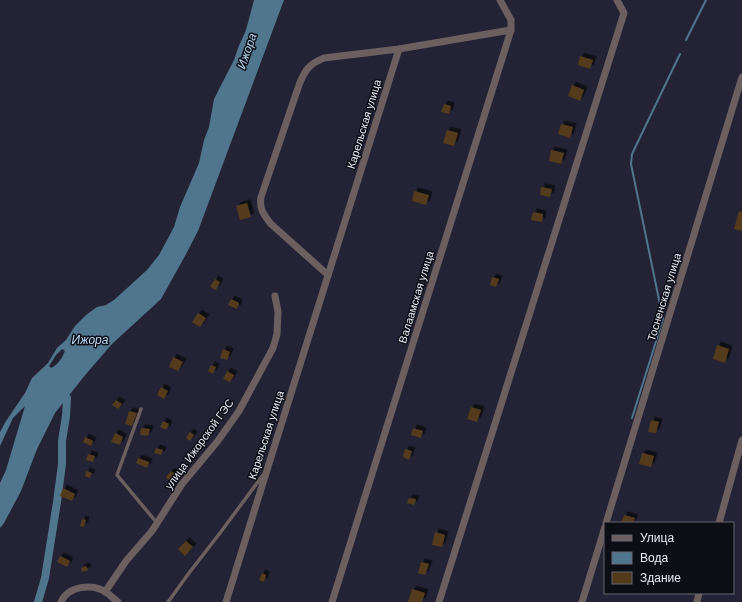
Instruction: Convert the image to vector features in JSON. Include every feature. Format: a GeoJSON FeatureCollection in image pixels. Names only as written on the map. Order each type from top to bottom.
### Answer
{"type":"FeatureCollection","features":[{"type":"Feature","properties":{"kind":"street"},"geometry":{"type":"LineString","coordinates":[[328,275],[271,224],[264,215],[260,203],[304,72],[316,61],[324,58],[399,49],[511,30],[511,20],[500,0]]}},
{"type":"Feature","properties":{"kind":"street"},"geometry":{"type":"LineString","coordinates":[[439,602],[624,14],[617,0]]}},
{"type":"Feature","properties":{"kind":"street","name":"Валаамская улица"},"geometry":{"type":"LineString","coordinates":[[332,602],[511,30]]}},
{"type":"Feature","properties":{"kind":"street","name":"Карельская улица"},"geometry":{"type":"LineString","coordinates":[[226,602],[399,49]]}},
{"type":"Feature","properties":{"kind":"street","name":"Тосненская улица"},"geometry":{"type":"LineString","coordinates":[[606,522],[742,77]]}},
{"type":"Feature","properties":{"kind":"street","name":"улица Ижорской ГЭС"},"geometry":{"type":"LineString","coordinates":[[105,592],[126,561],[152,531],[182,484],[217,442],[238,411],[273,348],[277,334],[278,312],[275,296]]}},
{"type":"Feature","properties":{"kind":"street"},"geometry":{"type":"LineString","coordinates":[[719,522],[742,440]]}},
{"type":"Feature","properties":{"kind":"street"},"geometry":{"type":"LineString","coordinates":[[582,602],[604,530]]}},
{"type":"Feature","properties":{"kind":"street"},"geometry":{"type":"LineString","coordinates":[[61,602],[63,597],[71,591],[86,587],[95,588],[105,592],[118,602]]}},
{"type":"Feature","properties":{"kind":"lane"},"geometry":{"type":"LineString","coordinates":[[141,409],[117,475],[157,523]]}},
{"type":"Feature","properties":{"kind":"lane"},"geometry":{"type":"LineString","coordinates":[[168,602],[267,470]]}},
{"type":"Feature","properties":{"kind":"water","name":"Ижора"},"geometry":{"type":"Polygon","coordinates":[[[254,0],[284,0],[198,231],[185,256],[161,299],[112,344],[55,413],[37,449],[21,491],[0,528],[0,483],[6,470],[25,406],[13,418],[0,446],[0,432],[25,393],[32,378],[48,363],[57,348],[66,340],[75,326],[97,307],[106,305],[114,300],[147,270],[159,255],[174,227],[180,207],[199,163],[204,140],[209,127],[214,99],[234,60],[246,30],[254,0]],[[62,349],[56,355],[49,366],[51,368],[60,361],[65,351],[62,349]]]}},
{"type":"Feature","properties":{"kind":"building"},"geometry":{"type":"Polygon","coordinates":[[[580,56],[593,60],[590,69],[578,65],[580,56]]]}},
{"type":"Feature","properties":{"kind":"building"},"geometry":{"type":"Polygon","coordinates":[[[572,85],[584,90],[580,101],[568,96],[572,85]]]}},
{"type":"Feature","properties":{"kind":"building"},"geometry":{"type":"Polygon","coordinates":[[[444,104],[451,106],[449,114],[441,112],[444,104]]]}},
{"type":"Feature","properties":{"kind":"building"},"geometry":{"type":"Polygon","coordinates":[[[561,124],[573,127],[570,138],[558,134],[561,124]]]}},
{"type":"Feature","properties":{"kind":"building"},"geometry":{"type":"Polygon","coordinates":[[[447,130],[458,133],[454,146],[443,143],[447,130]]]}},
{"type":"Feature","properties":{"kind":"building"},"geometry":{"type":"Polygon","coordinates":[[[551,150],[564,153],[561,164],[549,161],[551,150]]]}},
{"type":"Feature","properties":{"kind":"building"},"geometry":{"type":"Polygon","coordinates":[[[541,187],[552,189],[550,197],[540,195],[541,187]]]}},
{"type":"Feature","properties":{"kind":"building"},"geometry":{"type":"Polygon","coordinates":[[[414,191],[429,195],[426,205],[412,201],[414,191]]]}},
{"type":"Feature","properties":{"kind":"building"},"geometry":{"type":"Polygon","coordinates":[[[247,203],[251,217],[240,220],[236,206],[247,203]]]}},
{"type":"Feature","properties":{"kind":"building"},"geometry":{"type":"Polygon","coordinates":[[[739,211],[742,212],[742,231],[734,229],[739,211]]]}},
{"type":"Feature","properties":{"kind":"building"},"geometry":{"type":"Polygon","coordinates":[[[533,212],[543,214],[542,222],[531,220],[533,212]]]}},
{"type":"Feature","properties":{"kind":"building"},"geometry":{"type":"Polygon","coordinates":[[[492,277],[499,279],[496,287],[490,285],[492,277]]]}},
{"type":"Feature","properties":{"kind":"building"},"geometry":{"type":"Polygon","coordinates":[[[215,279],[220,282],[216,290],[210,287],[215,279]]]}},
{"type":"Feature","properties":{"kind":"building"},"geometry":{"type":"Polygon","coordinates":[[[231,299],[239,303],[237,309],[228,305],[231,299]]]}},
{"type":"Feature","properties":{"kind":"building"},"geometry":{"type":"Polygon","coordinates":[[[198,313],[206,318],[200,327],[192,322],[198,313]]]}},
{"type":"Feature","properties":{"kind":"building"},"geometry":{"type":"Polygon","coordinates":[[[717,345],[729,349],[725,363],[713,359],[717,345]]]}},
{"type":"Feature","properties":{"kind":"building"},"geometry":{"type":"Polygon","coordinates":[[[223,349],[230,352],[227,360],[220,358],[223,349]]]}},
{"type":"Feature","properties":{"kind":"building"},"geometry":{"type":"Polygon","coordinates":[[[173,357],[183,362],[178,371],[169,367],[173,357]]]}},
{"type":"Feature","properties":{"kind":"building"},"geometry":{"type":"Polygon","coordinates":[[[211,365],[216,367],[213,374],[208,371],[211,365]]]}},
{"type":"Feature","properties":{"kind":"building"},"geometry":{"type":"Polygon","coordinates":[[[227,371],[234,375],[230,382],[223,379],[227,371]]]}},
{"type":"Feature","properties":{"kind":"building"},"geometry":{"type":"Polygon","coordinates":[[[161,387],[168,391],[164,399],[157,395],[161,387]]]}},
{"type":"Feature","properties":{"kind":"building"},"geometry":{"type":"Polygon","coordinates":[[[116,400],[122,404],[118,409],[112,405],[116,400]]]}},
{"type":"Feature","properties":{"kind":"building"},"geometry":{"type":"Polygon","coordinates":[[[471,407],[481,410],[477,422],[467,419],[471,407]]]}},
{"type":"Feature","properties":{"kind":"building"},"geometry":{"type":"Polygon","coordinates":[[[129,411],[137,413],[132,426],[125,424],[129,411]]]}},
{"type":"Feature","properties":{"kind":"building"},"geometry":{"type":"Polygon","coordinates":[[[651,420],[659,422],[656,433],[648,432],[651,420]]]}},
{"type":"Feature","properties":{"kind":"building"},"geometry":{"type":"Polygon","coordinates":[[[163,421],[169,424],[166,430],[160,427],[163,421]]]}},
{"type":"Feature","properties":{"kind":"building"},"geometry":{"type":"Polygon","coordinates":[[[141,428],[150,429],[148,436],[140,435],[141,428]]]}},
{"type":"Feature","properties":{"kind":"building"},"geometry":{"type":"Polygon","coordinates":[[[413,428],[423,431],[421,438],[411,435],[413,428]]]}},
{"type":"Feature","properties":{"kind":"building"},"geometry":{"type":"Polygon","coordinates":[[[190,432],[194,435],[190,441],[186,438],[190,432]]]}},
{"type":"Feature","properties":{"kind":"building"},"geometry":{"type":"Polygon","coordinates":[[[115,433],[123,437],[120,445],[111,442],[115,433]]]}},
{"type":"Feature","properties":{"kind":"building"},"geometry":{"type":"Polygon","coordinates":[[[85,437],[93,441],[91,446],[83,442],[85,437]]]}},
{"type":"Feature","properties":{"kind":"building"},"geometry":{"type":"Polygon","coordinates":[[[156,448],[163,450],[161,455],[154,453],[156,448]]]}},
{"type":"Feature","properties":{"kind":"building"},"geometry":{"type":"Polygon","coordinates":[[[405,449],[412,451],[409,460],[403,457],[405,449]]]}},
{"type":"Feature","properties":{"kind":"building"},"geometry":{"type":"Polygon","coordinates":[[[642,453],[654,456],[651,467],[639,464],[642,453]]]}},
{"type":"Feature","properties":{"kind":"building"},"geometry":{"type":"Polygon","coordinates":[[[88,454],[95,456],[93,462],[86,460],[88,454]]]}},
{"type":"Feature","properties":{"kind":"building"},"geometry":{"type":"Polygon","coordinates":[[[138,458],[149,462],[147,468],[136,463],[138,458]]]}},
{"type":"Feature","properties":{"kind":"building"},"geometry":{"type":"Polygon","coordinates":[[[86,471],[92,473],[90,478],[85,476],[86,471]]]}},
{"type":"Feature","properties":{"kind":"building"},"geometry":{"type":"Polygon","coordinates":[[[171,471],[175,474],[170,481],[166,477],[171,471]]]}},
{"type":"Feature","properties":{"kind":"building"},"geometry":{"type":"Polygon","coordinates":[[[63,488],[75,494],[72,501],[60,496],[63,488]]]}},
{"type":"Feature","properties":{"kind":"building"},"geometry":{"type":"Polygon","coordinates":[[[409,498],[416,499],[414,505],[407,503],[409,498]]]}},
{"type":"Feature","properties":{"kind":"building"},"geometry":{"type":"Polygon","coordinates":[[[624,515],[635,518],[633,522],[621,522],[624,515]]]}},
{"type":"Feature","properties":{"kind":"building"},"geometry":{"type":"Polygon","coordinates":[[[82,519],[86,520],[84,527],[80,526],[82,519]]]}},
{"type":"Feature","properties":{"kind":"building"},"geometry":{"type":"Polygon","coordinates":[[[435,532],[445,535],[442,547],[432,545],[435,532]]]}},
{"type":"Feature","properties":{"kind":"building"},"geometry":{"type":"Polygon","coordinates":[[[186,541],[193,547],[185,556],[178,549],[186,541]]]}},
{"type":"Feature","properties":{"kind":"building"},"geometry":{"type":"Polygon","coordinates":[[[60,556],[70,561],[67,567],[57,562],[60,556]]]}},
{"type":"Feature","properties":{"kind":"building"},"geometry":{"type":"Polygon","coordinates":[[[421,562],[429,564],[425,575],[418,573],[421,562]]]}},
{"type":"Feature","properties":{"kind":"building"},"geometry":{"type":"Polygon","coordinates":[[[86,566],[88,570],[82,572],[81,568],[86,566]]]}},
{"type":"Feature","properties":{"kind":"building"},"geometry":{"type":"Polygon","coordinates":[[[262,573],[266,575],[264,582],[259,580],[262,573]]]}},
{"type":"Feature","properties":{"kind":"building"},"geometry":{"type":"Polygon","coordinates":[[[412,589],[425,593],[422,602],[408,602],[412,589]]]}},
{"type":"Feature","properties":{"kind":"waterway"},"geometry":{"type":"LineString","coordinates":[[686,40],[706,0]]}},
{"type":"Feature","properties":{"kind":"waterway"},"geometry":{"type":"LineString","coordinates":[[632,418],[663,319],[631,164],[632,154],[680,54]]}},
{"type":"Feature","properties":{"kind":"waterway"},"geometry":{"type":"LineString","coordinates":[[38,602],[45,578],[57,502],[62,464],[62,441],[67,398]]}}]}
